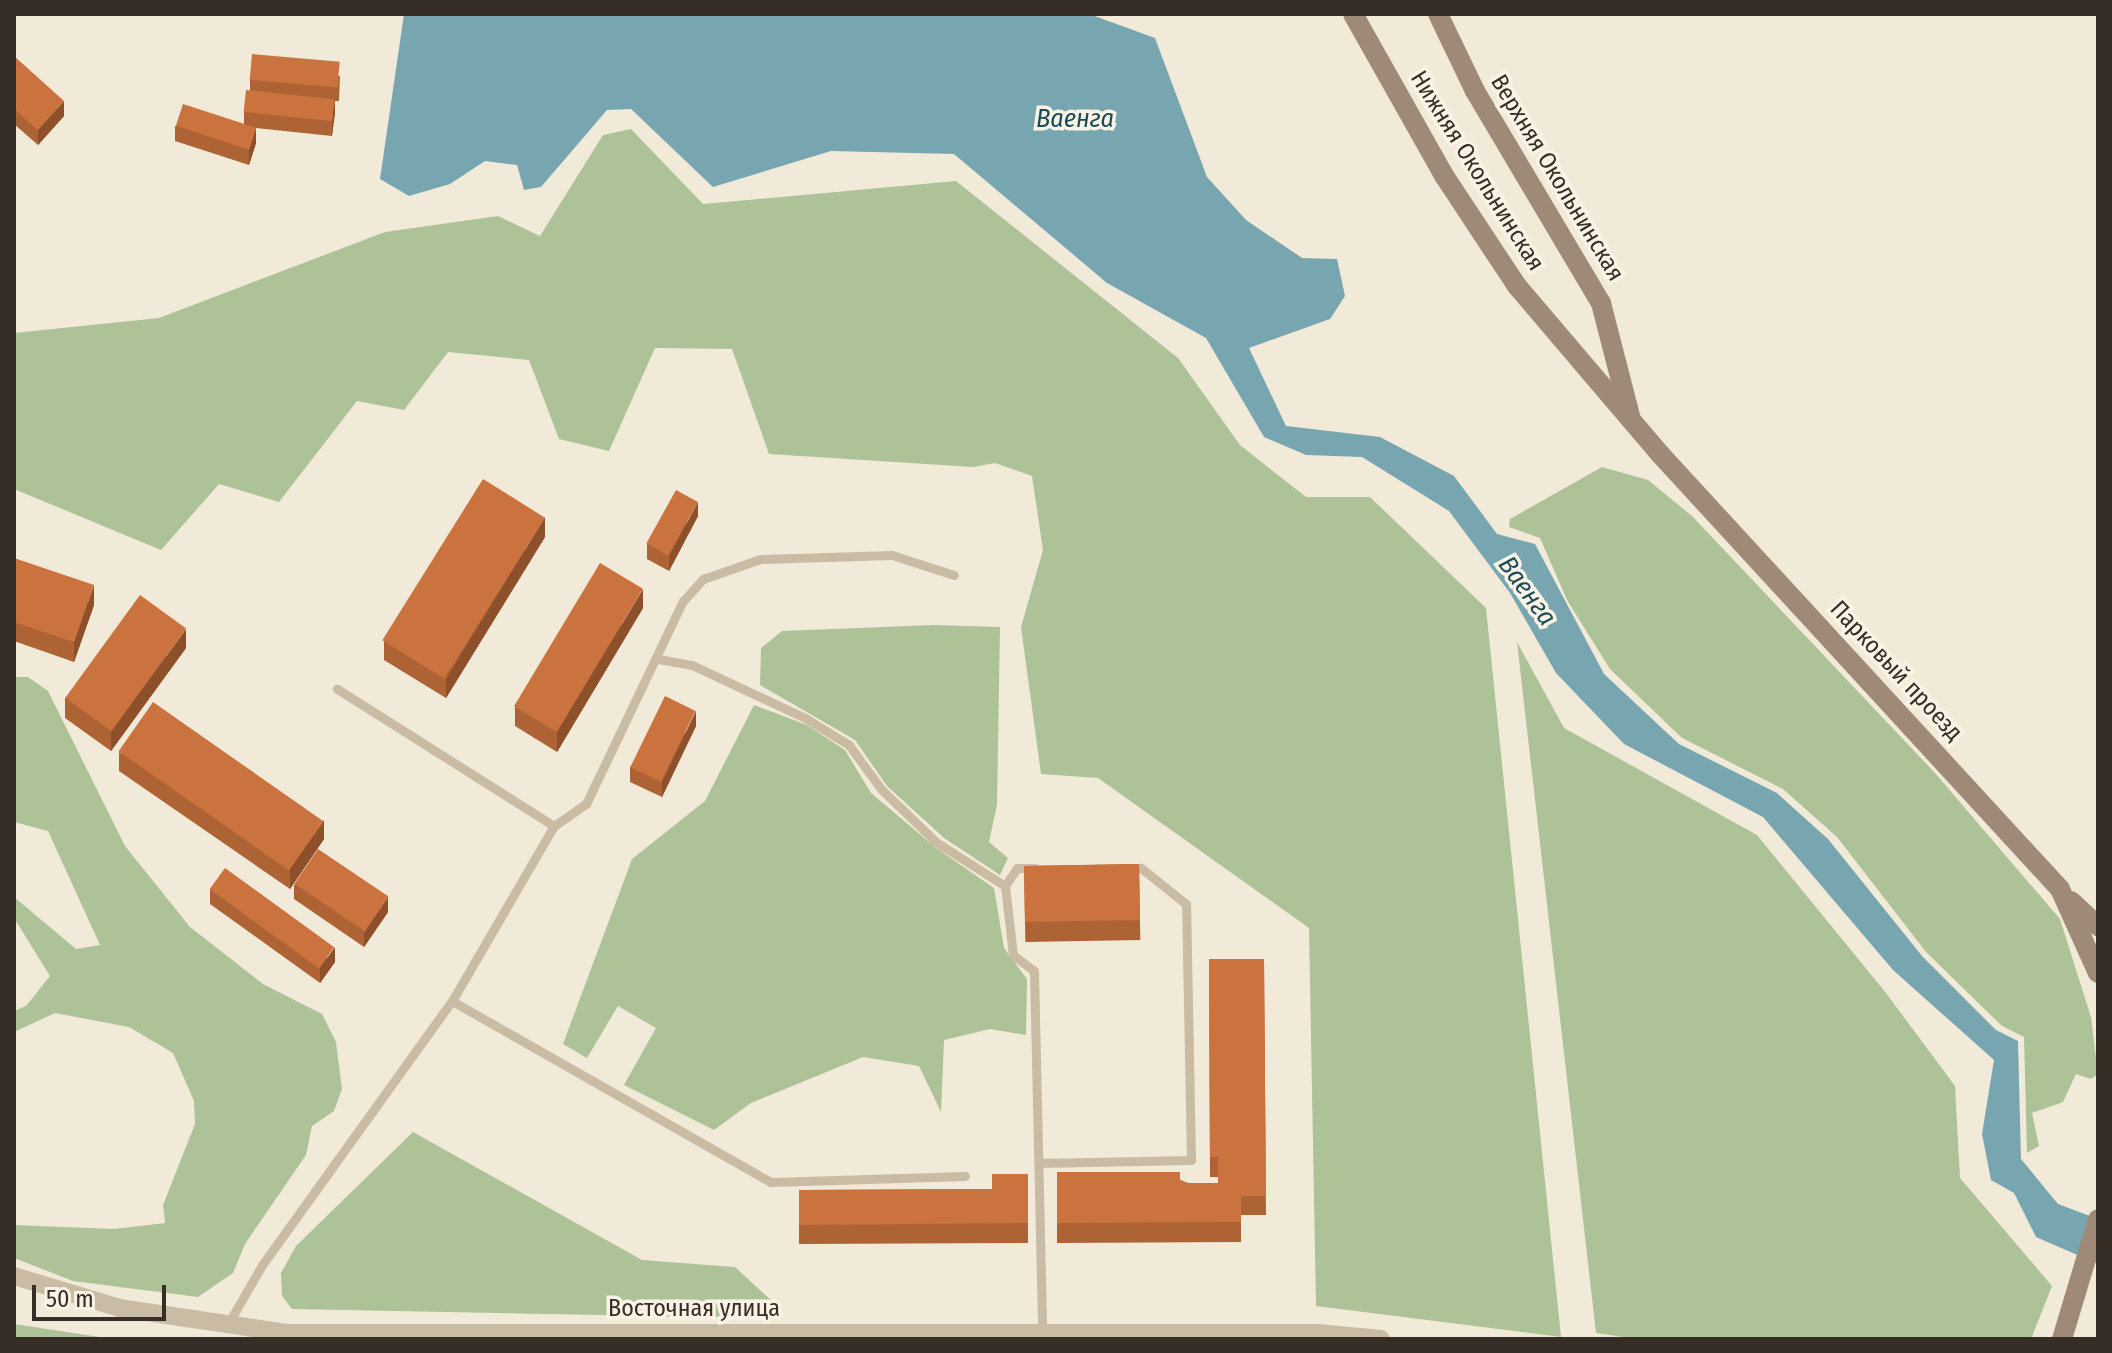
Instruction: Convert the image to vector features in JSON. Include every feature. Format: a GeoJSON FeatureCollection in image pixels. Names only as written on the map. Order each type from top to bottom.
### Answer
{"type":"FeatureCollection","features":[{"type":"Feature","properties":{"kind":"main road","name":"Нижняя Окольнинская"},"geometry":{"type":"LineString","coordinates":[[1353,14],[1445,177],[1517,286],[1631,420]]}},
{"type":"Feature","properties":{"kind":"main road","name":"Верхняя Окольнинская"},"geometry":{"type":"LineString","coordinates":[[1438,14],[1475,91],[1601,303],[1631,420]]}},
{"type":"Feature","properties":{"kind":"main road","name":"Парковый проезд"},"geometry":{"type":"LineString","coordinates":[[1631,420],[2060,889],[2098,973]]}},
{"type":"Feature","properties":{"kind":"main road"},"geometry":{"type":"LineString","coordinates":[[2060,889],[2098,926]]}},
{"type":"Feature","properties":{"kind":"main road"},"geometry":{"type":"LineString","coordinates":[[2062,1339],[2098,1219]]}},
{"type":"Feature","properties":{"kind":"street","name":"Восточная улица"},"geometry":{"type":"LineString","coordinates":[[14,1276],[119,1308],[286,1333],[1042,1331],[1318,1333],[1381,1339]]}},
{"type":"Feature","properties":{"kind":"lane"},"geometry":{"type":"LineString","coordinates":[[228,1324],[262,1265],[452,1001],[554,826],[586,804],[658,659],[683,601],[703,579],[760,559],[892,555],[954,575]]}},
{"type":"Feature","properties":{"kind":"lane"},"geometry":{"type":"LineString","coordinates":[[658,659],[692,665],[805,718],[849,745],[881,789],[936,842],[1005,886]]}},
{"type":"Feature","properties":{"kind":"lane"},"geometry":{"type":"LineString","coordinates":[[337,689],[554,826]]}},
{"type":"Feature","properties":{"kind":"lane"},"geometry":{"type":"LineString","coordinates":[[1042,1331],[1034,971],[1013,955],[1005,886],[1017,868],[1048,868]]}},
{"type":"Feature","properties":{"kind":"lane"},"geometry":{"type":"LineString","coordinates":[[1039,1163],[1191,1160],[1186,904],[1141,868],[1110,868]]}},
{"type":"Feature","properties":{"kind":"lane"},"geometry":{"type":"LineString","coordinates":[[452,1001],[771,1182],[965,1176]]}},
{"type":"Feature","properties":{"kind":"green space"},"geometry":{"type":"Polygon","coordinates":[[[631,129],[703,204],[956,181],[1178,358],[1240,445],[1306,497],[1370,497],[1486,608],[1561,1337],[1316,1306],[1309,928],[1098,778],[1041,774],[1021,627],[1043,550],[1032,476],[995,463],[973,467],[769,454],[732,349],[655,348],[609,451],[559,439],[529,360],[448,352],[404,410],[357,401],[279,502],[219,484],[161,550],[14,489],[14,333],[159,318],[385,232],[498,216],[540,236],[603,135],[631,129]]]}},
{"type":"Feature","properties":{"kind":"green space"},"geometry":{"type":"Polygon","coordinates":[[[1602,467],[1648,480],[1692,516],[1935,773],[2060,919],[2091,1017],[2098,1074],[2091,1079],[2076,1074],[2063,1102],[2032,1113],[2039,1146],[2027,1153],[2024,1037],[2002,1026],[1926,952],[1837,837],[1783,789],[1682,738],[1610,669],[1567,600],[1540,538],[1509,527],[1510,519],[1602,467]]]}},
{"type":"Feature","properties":{"kind":"green space"},"geometry":{"type":"Polygon","coordinates":[[[933,625],[1000,627],[997,805],[989,842],[1008,858],[1000,875],[944,838],[887,786],[855,740],[760,685],[761,648],[782,631],[933,625]]]}},
{"type":"Feature","properties":{"kind":"green space"},"geometry":{"type":"Polygon","coordinates":[[[1517,642],[1564,728],[1757,835],[1886,993],[1955,1086],[1960,1178],[2052,1286],[2031,1339],[1636,1339],[1596,1333],[1517,642]]]}},
{"type":"Feature","properties":{"kind":"green space"},"geometry":{"type":"Polygon","coordinates":[[[14,677],[28,677],[48,691],[125,846],[190,927],[263,984],[322,1014],[336,1042],[342,1089],[334,1111],[312,1126],[306,1155],[245,1244],[233,1273],[198,1297],[73,1281],[14,1258],[14,1225],[114,1229],[165,1223],[163,1205],[195,1124],[194,1101],[173,1053],[129,1027],[55,1013],[14,1032],[14,1011],[26,1006],[50,976],[14,918],[14,897],[76,949],[100,945],[48,831],[14,822],[14,677]]]}},
{"type":"Feature","properties":{"kind":"green space"},"geometry":{"type":"Polygon","coordinates":[[[754,705],[807,725],[845,750],[871,793],[935,847],[994,888],[1004,948],[1027,979],[1026,1035],[990,1029],[944,1040],[941,1112],[919,1066],[863,1057],[751,1103],[714,1130],[624,1085],[656,1028],[618,1006],[587,1058],[563,1044],[632,859],[705,801],[754,705]]]}},
{"type":"Feature","properties":{"kind":"green space"},"geometry":{"type":"Polygon","coordinates":[[[413,1132],[642,1260],[735,1267],[772,1301],[756,1318],[292,1309],[282,1296],[281,1273],[296,1246],[413,1132]]]}},
{"type":"Feature","properties":{"kind":"green space"},"geometry":{"type":"Polygon","coordinates":[[[14,1324],[113,1339],[14,1339],[14,1324]]]}},
{"type":"Feature","properties":{"kind":"water","name":"Ваенга"},"geometry":{"type":"Polygon","coordinates":[[[404,14],[1089,14],[1155,38],[1207,177],[1246,220],[1302,258],[1337,259],[1345,296],[1330,319],[1249,348],[1286,426],[1380,437],[1454,476],[1497,534],[1535,544],[1604,674],[1679,744],[1777,793],[1828,839],[1922,956],[1996,1030],[2018,1041],[2021,1159],[2058,1204],[2098,1219],[2098,1264],[2036,1237],[2014,1193],[1991,1180],[1982,1134],[1994,1060],[1893,970],[1763,817],[1624,744],[1556,673],[1510,593],[1449,511],[1362,457],[1306,455],[1264,437],[1206,338],[1107,283],[954,154],[831,151],[713,187],[631,109],[607,110],[541,187],[524,190],[517,165],[485,161],[450,184],[409,196],[380,179],[404,14]]]}},
{"type":"Feature","properties":{"kind":"building"},"geometry":{"type":"Polygon","coordinates":[[[252,54],[340,62],[337,88],[250,80],[252,54]]]}},
{"type":"Feature","properties":{"kind":"building"},"geometry":{"type":"Polygon","coordinates":[[[14,56],[64,101],[38,130],[14,109],[14,56]]]}},
{"type":"Feature","properties":{"kind":"building"},"geometry":{"type":"Polygon","coordinates":[[[246,90],[335,99],[332,121],[244,112],[246,90]]]}},
{"type":"Feature","properties":{"kind":"building"},"geometry":{"type":"Polygon","coordinates":[[[183,104],[256,128],[249,150],[176,126],[183,104]]]}},
{"type":"Feature","properties":{"kind":"building"},"geometry":{"type":"Polygon","coordinates":[[[483,479],[545,518],[444,679],[382,640],[483,479]]]}},
{"type":"Feature","properties":{"kind":"building"},"geometry":{"type":"Polygon","coordinates":[[[676,490],[698,502],[668,555],[646,543],[676,490]]]}},
{"type":"Feature","properties":{"kind":"building"},"geometry":{"type":"Polygon","coordinates":[[[14,558],[94,585],[74,642],[14,622],[14,558]]]}},
{"type":"Feature","properties":{"kind":"building"},"geometry":{"type":"Polygon","coordinates":[[[600,563],[643,589],[557,732],[514,706],[600,563]]]}},
{"type":"Feature","properties":{"kind":"building"},"geometry":{"type":"Polygon","coordinates":[[[140,595],[186,629],[111,731],[65,698],[140,595]]]}},
{"type":"Feature","properties":{"kind":"building"},"geometry":{"type":"Polygon","coordinates":[[[665,696],[696,711],[661,782],[630,767],[665,696]]]}},
{"type":"Feature","properties":{"kind":"building"},"geometry":{"type":"Polygon","coordinates":[[[153,702],[323,821],[289,870],[119,751],[153,702]]]}},
{"type":"Feature","properties":{"kind":"building"},"geometry":{"type":"Polygon","coordinates":[[[318,849],[388,897],[365,931],[295,884],[318,849]]]}},
{"type":"Feature","properties":{"kind":"building"},"geometry":{"type":"Polygon","coordinates":[[[1139,864],[1140,920],[1025,922],[1024,866],[1139,864]]]}},
{"type":"Feature","properties":{"kind":"building"},"geometry":{"type":"Polygon","coordinates":[[[225,868],[334,947],[319,968],[210,889],[225,868]]]}},
{"type":"Feature","properties":{"kind":"building"},"geometry":{"type":"Polygon","coordinates":[[[1209,959],[1264,959],[1266,1196],[1241,1196],[1241,1222],[1057,1223],[1057,1172],[1180,1172],[1180,1180],[1188,1183],[1218,1183],[1218,1157],[1210,1157],[1209,959]]]}},
{"type":"Feature","properties":{"kind":"building"},"geometry":{"type":"Polygon","coordinates":[[[992,1174],[1028,1174],[1028,1223],[799,1225],[799,1190],[992,1189],[992,1174]]]}}]}
